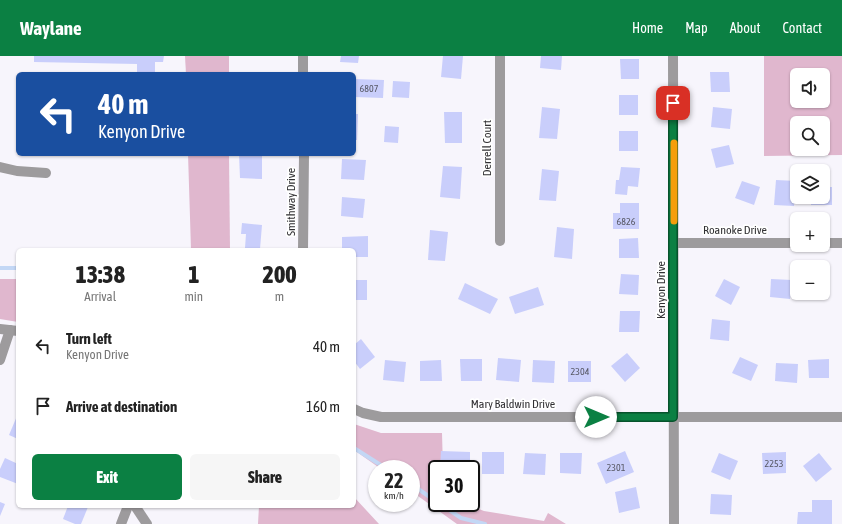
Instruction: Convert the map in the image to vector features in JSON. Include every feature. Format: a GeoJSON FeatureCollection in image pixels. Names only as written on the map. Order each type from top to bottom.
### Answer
{"type":"FeatureCollection","features":[{"type":"Feature","properties":{"kind":"street"},"geometry":{"type":"LineString","coordinates":[[303,56],[303,72]]}},
{"type":"Feature","properties":{"kind":"street","name":"Derrell Court"},"geometry":{"type":"LineString","coordinates":[[500,56],[500,240]]}},
{"type":"Feature","properties":{"kind":"street","name":"Kenyon Drive"},"geometry":{"type":"LineString","coordinates":[[673,56],[674,524]]}},
{"type":"Feature","properties":{"kind":"street","name":"Smithway Drive"},"geometry":{"type":"LineString","coordinates":[[303,248],[304,156]]}},
{"type":"Feature","properties":{"kind":"street"},"geometry":{"type":"LineString","coordinates":[[0,167],[17,171],[46,173]]}},
{"type":"Feature","properties":{"kind":"street","name":"Roanoke Drive"},"geometry":{"type":"LineString","coordinates":[[674,243],[790,243]]}},
{"type":"Feature","properties":{"kind":"street"},"geometry":{"type":"LineString","coordinates":[[830,243],[842,243]]}},
{"type":"Feature","properties":{"kind":"street"},"geometry":{"type":"LineString","coordinates":[[0,360],[9,330]]}},
{"type":"Feature","properties":{"kind":"street","name":"Mary Baldwin Drive"},"geometry":{"type":"LineString","coordinates":[[356,410],[381,417],[842,417]]}},
{"type":"Feature","properties":{"kind":"street"},"geometry":{"type":"LineString","coordinates":[[121,524],[127,508]]}},
{"type":"Feature","properties":{"kind":"street"},"geometry":{"type":"LineString","coordinates":[[136,508],[147,524]]}},
{"type":"Feature","properties":{"kind":"shaded area"},"geometry":{"type":"Polygon","coordinates":[[[185,56],[229,56],[229,72],[186,72],[185,56]]]}},
{"type":"Feature","properties":{"kind":"shaded area"},"geometry":{"type":"Polygon","coordinates":[[[764,56],[842,56],[842,155],[830,155],[830,116],[790,116],[790,156],[764,156],[764,56]]]}},
{"type":"Feature","properties":{"kind":"shaded area"},"geometry":{"type":"Polygon","coordinates":[[[188,156],[229,156],[230,248],[191,248],[188,156]]]}},
{"type":"Feature","properties":{"kind":"shaded area"},"geometry":{"type":"Polygon","coordinates":[[[0,279],[16,279],[16,322],[0,319],[0,279]]]}},
{"type":"Feature","properties":{"kind":"shaded area"},"geometry":{"type":"Polygon","coordinates":[[[356,425],[381,433],[442,433],[443,460],[428,460],[428,503],[420,497],[420,460],[368,460],[356,451],[356,425]]]}},
{"type":"Feature","properties":{"kind":"shaded area"},"geometry":{"type":"Polygon","coordinates":[[[356,499],[379,524],[258,524],[259,508],[356,508],[356,499]]]}},
{"type":"Feature","properties":{"kind":"shaded area"},"geometry":{"type":"Polygon","coordinates":[[[480,509],[544,521],[548,513],[566,524],[457,524],[440,512],[480,512],[480,509]]]}},
{"type":"Feature","properties":{"kind":"building"},"geometry":{"type":"Polygon","coordinates":[[[34,56],[164,56],[163,62],[155,62],[155,72],[137,72],[137,64],[34,62],[34,56]]]}},
{"type":"Feature","properties":{"kind":"building"},"geometry":{"type":"Polygon","coordinates":[[[341,56],[359,56],[358,63],[340,62],[341,56]]]}},
{"type":"Feature","properties":{"kind":"building"},"geometry":{"type":"Polygon","coordinates":[[[443,56],[463,56],[461,79],[441,77],[443,56]]]}},
{"type":"Feature","properties":{"kind":"building"},"geometry":{"type":"Polygon","coordinates":[[[541,56],[562,56],[561,70],[540,68],[541,56]]]}},
{"type":"Feature","properties":{"kind":"building"},"geometry":{"type":"Polygon","coordinates":[[[620,59],[639,59],[639,79],[621,79],[620,59]]]}},
{"type":"Feature","properties":{"kind":"building"},"geometry":{"type":"Polygon","coordinates":[[[710,72],[729,72],[730,92],[711,92],[710,72]]]}},
{"type":"Feature","properties":{"kind":"building"},"geometry":{"type":"Polygon","coordinates":[[[356,79],[384,80],[383,98],[356,97],[356,79]]]}},
{"type":"Feature","properties":{"kind":"building"},"geometry":{"type":"Polygon","coordinates":[[[393,81],[410,82],[409,98],[392,97],[393,81]]]}},
{"type":"Feature","properties":{"kind":"building"},"geometry":{"type":"Polygon","coordinates":[[[619,95],[638,95],[638,115],[619,115],[619,95]]]}},
{"type":"Feature","properties":{"kind":"building"},"geometry":{"type":"Polygon","coordinates":[[[542,107],[560,109],[557,139],[539,138],[542,107]]]}},
{"type":"Feature","properties":{"kind":"building"},"geometry":{"type":"Polygon","coordinates":[[[713,107],[732,109],[730,129],[711,127],[713,107]]]}},
{"type":"Feature","properties":{"kind":"building"},"geometry":{"type":"Polygon","coordinates":[[[444,112],[462,112],[462,143],[445,143],[444,112]]]}},
{"type":"Feature","properties":{"kind":"building"},"geometry":{"type":"Polygon","coordinates":[[[356,114],[358,114],[357,140],[356,114]]]}},
{"type":"Feature","properties":{"kind":"building"},"geometry":{"type":"Polygon","coordinates":[[[385,126],[399,127],[398,143],[384,142],[385,126]]]}},
{"type":"Feature","properties":{"kind":"building"},"geometry":{"type":"Polygon","coordinates":[[[619,131],[638,131],[638,151],[619,151],[619,131]]]}},
{"type":"Feature","properties":{"kind":"building"},"geometry":{"type":"Polygon","coordinates":[[[729,145],[734,164],[716,168],[711,149],[729,145]]]}},
{"type":"Feature","properties":{"kind":"building"},"geometry":{"type":"Polygon","coordinates":[[[239,156],[262,156],[262,179],[240,178],[239,156]]]}},
{"type":"Feature","properties":{"kind":"building"},"geometry":{"type":"Polygon","coordinates":[[[342,159],[366,160],[364,180],[341,179],[342,159]]]}},
{"type":"Feature","properties":{"kind":"building"},"geometry":{"type":"Polygon","coordinates":[[[443,166],[462,167],[460,199],[440,197],[443,166]]]}},
{"type":"Feature","properties":{"kind":"building"},"geometry":{"type":"Polygon","coordinates":[[[621,167],[640,168],[638,187],[628,186],[627,195],[615,194],[616,180],[619,180],[621,167]]]}},
{"type":"Feature","properties":{"kind":"building"},"geometry":{"type":"Polygon","coordinates":[[[542,169],[559,171],[556,201],[539,200],[542,169]]]}},
{"type":"Feature","properties":{"kind":"building"},"geometry":{"type":"Polygon","coordinates":[[[776,180],[790,181],[790,204],[794,204],[794,206],[774,205],[776,180]]]}},
{"type":"Feature","properties":{"kind":"building"},"geometry":{"type":"Polygon","coordinates":[[[742,181],[760,187],[754,205],[735,198],[742,181]]]}},
{"type":"Feature","properties":{"kind":"building"},"geometry":{"type":"Polygon","coordinates":[[[830,187],[832,187],[832,205],[811,205],[830,204],[830,187]]]}},
{"type":"Feature","properties":{"kind":"building"},"geometry":{"type":"Polygon","coordinates":[[[342,197],[365,199],[363,218],[341,216],[342,197]]]}},
{"type":"Feature","properties":{"kind":"building"},"geometry":{"type":"Polygon","coordinates":[[[620,203],[639,203],[639,229],[613,229],[613,213],[620,213],[620,203]]]}},
{"type":"Feature","properties":{"kind":"building"},"geometry":{"type":"Polygon","coordinates":[[[242,223],[262,225],[260,248],[245,248],[246,234],[241,234],[242,223]]]}},
{"type":"Feature","properties":{"kind":"building"},"geometry":{"type":"Polygon","coordinates":[[[557,227],[574,229],[572,259],[554,257],[557,227]]]}},
{"type":"Feature","properties":{"kind":"building"},"geometry":{"type":"Polygon","coordinates":[[[430,230],[448,232],[445,261],[428,260],[430,230]]]}},
{"type":"Feature","properties":{"kind":"building"},"geometry":{"type":"Polygon","coordinates":[[[368,236],[368,257],[356,257],[356,248],[342,248],[342,237],[368,236]]]}},
{"type":"Feature","properties":{"kind":"building"},"geometry":{"type":"Polygon","coordinates":[[[638,238],[639,258],[619,258],[619,239],[638,238]]]}},
{"type":"Feature","properties":{"kind":"building"},"geometry":{"type":"Polygon","coordinates":[[[621,274],[639,275],[638,295],[619,294],[621,274]]]}},
{"type":"Feature","properties":{"kind":"building"},"geometry":{"type":"Polygon","coordinates":[[[724,279],[740,287],[731,305],[715,296],[724,279]]]}},
{"type":"Feature","properties":{"kind":"building"},"geometry":{"type":"Polygon","coordinates":[[[771,279],[790,280],[790,299],[770,297],[771,279]]]}},
{"type":"Feature","properties":{"kind":"building"},"geometry":{"type":"Polygon","coordinates":[[[356,280],[367,280],[367,300],[356,300],[356,280]]]}},
{"type":"Feature","properties":{"kind":"building"},"geometry":{"type":"Polygon","coordinates":[[[465,283],[498,299],[490,314],[458,299],[465,283]]]}},
{"type":"Feature","properties":{"kind":"building"},"geometry":{"type":"Polygon","coordinates":[[[538,287],[544,305],[515,314],[509,297],[538,287]]]}},
{"type":"Feature","properties":{"kind":"building"},"geometry":{"type":"Polygon","coordinates":[[[620,311],[640,311],[639,332],[619,332],[620,311]]]}},
{"type":"Feature","properties":{"kind":"building"},"geometry":{"type":"Polygon","coordinates":[[[712,319],[730,321],[729,341],[710,339],[712,319]]]}},
{"type":"Feature","properties":{"kind":"building"},"geometry":{"type":"Polygon","coordinates":[[[361,339],[375,357],[360,369],[356,364],[356,343],[361,339]]]}},
{"type":"Feature","properties":{"kind":"building"},"geometry":{"type":"Polygon","coordinates":[[[627,353],[640,368],[625,382],[611,366],[627,353]]]}},
{"type":"Feature","properties":{"kind":"building"},"geometry":{"type":"Polygon","coordinates":[[[740,357],[758,365],[751,381],[732,373],[740,357]]]}},
{"type":"Feature","properties":{"kind":"building"},"geometry":{"type":"Polygon","coordinates":[[[498,358],[521,360],[519,382],[496,380],[498,358]]]}},
{"type":"Feature","properties":{"kind":"building"},"geometry":{"type":"Polygon","coordinates":[[[460,359],[482,359],[482,381],[461,381],[460,359]]]}},
{"type":"Feature","properties":{"kind":"building"},"geometry":{"type":"Polygon","coordinates":[[[829,359],[829,378],[809,378],[808,360],[829,359]]]}},
{"type":"Feature","properties":{"kind":"building"},"geometry":{"type":"Polygon","coordinates":[[[385,360],[406,362],[404,382],[383,380],[385,360]]]}},
{"type":"Feature","properties":{"kind":"building"},"geometry":{"type":"Polygon","coordinates":[[[441,360],[442,381],[420,381],[420,361],[441,360]]]}},
{"type":"Feature","properties":{"kind":"building"},"geometry":{"type":"Polygon","coordinates":[[[533,360],[555,361],[554,383],[532,382],[533,360]]]}},
{"type":"Feature","properties":{"kind":"building"},"geometry":{"type":"Polygon","coordinates":[[[568,361],[591,361],[591,382],[568,382],[568,361]]]}},
{"type":"Feature","properties":{"kind":"building"},"geometry":{"type":"Polygon","coordinates":[[[776,363],[798,364],[797,383],[775,381],[776,363]]]}},
{"type":"Feature","properties":{"kind":"building"},"geometry":{"type":"Polygon","coordinates":[[[16,418],[16,438],[9,435],[16,418]]]}},
{"type":"Feature","properties":{"kind":"building"},"geometry":{"type":"Polygon","coordinates":[[[441,451],[470,452],[470,460],[440,460],[441,451]]]}},
{"type":"Feature","properties":{"kind":"building"},"geometry":{"type":"Polygon","coordinates":[[[625,451],[634,472],[606,484],[597,463],[625,451]]]}},
{"type":"Feature","properties":{"kind":"building"},"geometry":{"type":"Polygon","coordinates":[[[482,452],[504,452],[504,474],[482,474],[482,452]]]}},
{"type":"Feature","properties":{"kind":"building"},"geometry":{"type":"Polygon","coordinates":[[[786,452],[786,473],[763,474],[762,453],[786,452]]]}},
{"type":"Feature","properties":{"kind":"building"},"geometry":{"type":"Polygon","coordinates":[[[525,453],[546,454],[545,475],[523,474],[525,453]]]}},
{"type":"Feature","properties":{"kind":"building"},"geometry":{"type":"Polygon","coordinates":[[[560,453],[582,453],[581,474],[560,473],[560,453]]]}},
{"type":"Feature","properties":{"kind":"building"},"geometry":{"type":"Polygon","coordinates":[[[719,453],[738,461],[730,480],[711,472],[719,453]]]}},
{"type":"Feature","properties":{"kind":"building"},"geometry":{"type":"Polygon","coordinates":[[[819,453],[832,469],[816,482],[803,466],[819,453]]]}},
{"type":"Feature","properties":{"kind":"building"},"geometry":{"type":"Polygon","coordinates":[[[5,458],[16,463],[16,483],[0,477],[0,469],[5,458]]]}},
{"type":"Feature","properties":{"kind":"building"},"geometry":{"type":"Polygon","coordinates":[[[636,487],[640,508],[619,513],[615,492],[636,487]]]}},
{"type":"Feature","properties":{"kind":"building"},"geometry":{"type":"Polygon","coordinates":[[[711,494],[732,495],[731,515],[710,514],[711,494]]]}},
{"type":"Feature","properties":{"kind":"building"},"geometry":{"type":"Polygon","coordinates":[[[812,500],[832,500],[832,524],[797,524],[798,512],[812,512],[812,500]]]}},
{"type":"Feature","properties":{"kind":"building"},"geometry":{"type":"Polygon","coordinates":[[[0,502],[5,504],[0,516],[0,502]]]}},
{"type":"Feature","properties":{"kind":"building"},"geometry":{"type":"Polygon","coordinates":[[[67,508],[88,508],[81,524],[75,524],[63,519],[67,508]]]}},
{"type":"Feature","properties":{"kind":"waterway"},"geometry":{"type":"LineString","coordinates":[[0,268],[16,268]]}},
{"type":"Feature","properties":{"kind":"waterway"},"geometry":{"type":"LineString","coordinates":[[356,449],[373,460]]}},
{"type":"Feature","properties":{"kind":"waterway"},"geometry":{"type":"LineString","coordinates":[[420,490],[428,496]]}},
{"type":"Feature","properties":{"kind":"waterway"},"geometry":{"type":"LineString","coordinates":[[452,512],[461,518],[485,524]]}},
{"type":"Feature","properties":{"kind":"slow traffic"},"geometry":{"type":"LineString","coordinates":[[674,143],[674,221]]}},
{"type":"Feature","properties":{"kind":"route"},"geometry":{"type":"LineString","coordinates":[[596,417],[673,417],[673,103]]}}]}
